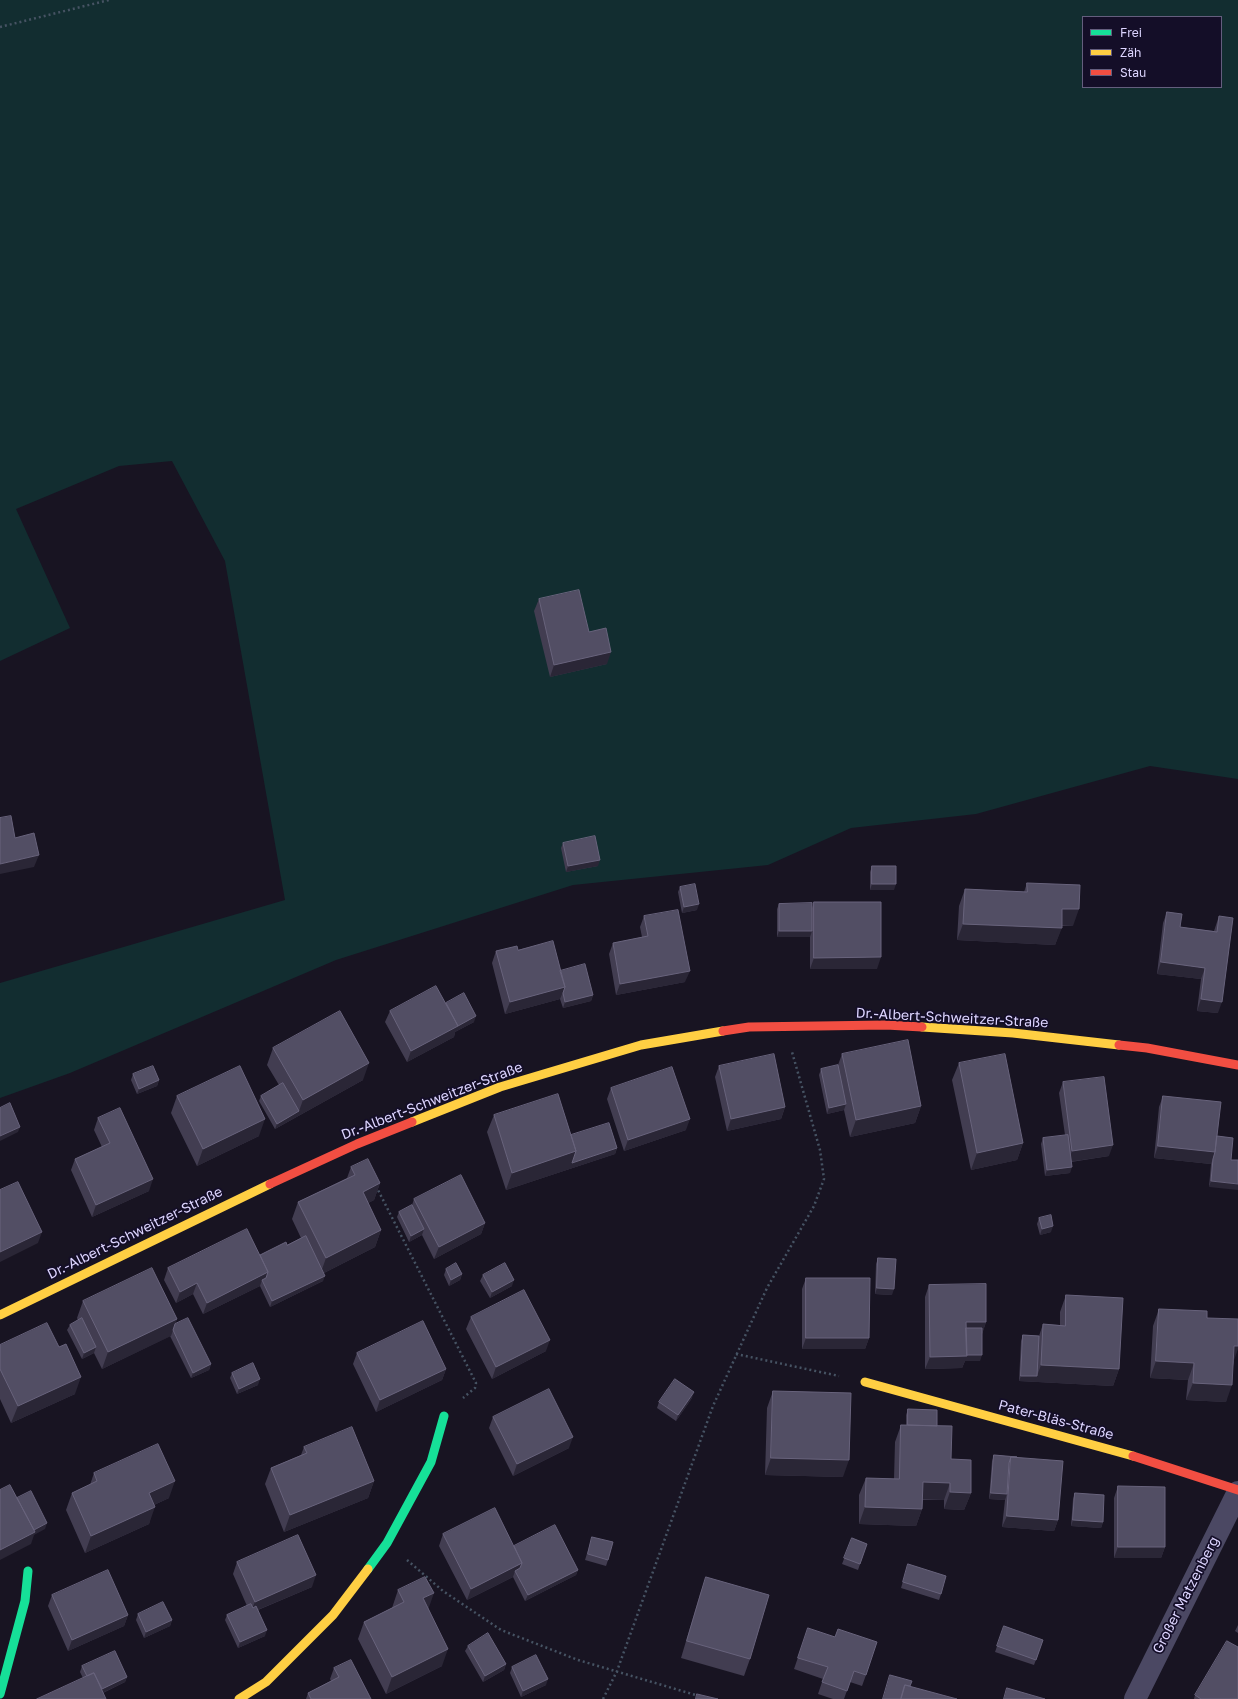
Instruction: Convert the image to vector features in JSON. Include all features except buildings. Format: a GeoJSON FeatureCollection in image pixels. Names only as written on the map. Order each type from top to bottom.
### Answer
{"type":"FeatureCollection","features":[{"type":"Feature","properties":{"kind":"street","name":"Dr.-Albert-Schweitzer-Straße"},"geometry":{"type":"LineString","coordinates":[[0,1315],[210,1212],[356,1144],[500,1087],[640,1045],[749,1027],[886,1025],[1013,1033],[1147,1048],[1238,1065]]}},
{"type":"Feature","properties":{"kind":"street","name":"Pater-Bläs-Straße"},"geometry":{"type":"LineString","coordinates":[[865,1382],[1157,1463],[1238,1491]]}},
{"type":"Feature","properties":{"kind":"street"},"geometry":{"type":"LineString","coordinates":[[239,1699],[266,1682],[333,1615],[387,1543],[431,1462],[444,1416]]}},
{"type":"Feature","properties":{"kind":"street","name":"Großer Matzenberg"},"geometry":{"type":"LineString","coordinates":[[1135,1699],[1238,1491]]}},
{"type":"Feature","properties":{"kind":"street"},"geometry":{"type":"LineString","coordinates":[[0,1694],[25,1601],[28,1571]]}},
{"type":"Feature","properties":{"kind":"path"},"geometry":{"type":"LineString","coordinates":[[0,27],[108,0]]}},
{"type":"Feature","properties":{"kind":"path"},"geometry":{"type":"LineString","coordinates":[[603,1699],[617,1672],[713,1406],[767,1288],[814,1206],[824,1179],[820,1150],[784,1026]]}},
{"type":"Feature","properties":{"kind":"path"},"geometry":{"type":"LineString","coordinates":[[376,1185],[476,1382],[474,1388],[444,1416]]}},
{"type":"Feature","properties":{"kind":"path"},"geometry":{"type":"LineString","coordinates":[[736,1354],[865,1382]]}},
{"type":"Feature","properties":{"kind":"path"},"geometry":{"type":"LineString","coordinates":[[387,1543],[443,1591],[500,1630],[578,1660],[702,1697]]}},
{"type":"Feature","properties":{"kind":"green space"},"geometry":{"type":"Polygon","coordinates":[[[0,0],[1238,0],[1238,779],[1150,766],[976,814],[851,828],[768,865],[573,885],[336,960],[70,1073],[0,1098],[0,983],[285,900],[225,561],[172,461],[119,466],[16,509],[70,628],[0,661],[0,0]]]}},
{"type":"Feature","properties":{"kind":"traffic: fast"},"geometry":{"type":"LineString","coordinates":[[368,1569],[387,1543],[431,1462],[444,1416]]}},
{"type":"Feature","properties":{"kind":"traffic: fast"},"geometry":{"type":"LineString","coordinates":[[0,1694],[25,1601],[28,1571]]}},
{"type":"Feature","properties":{"kind":"traffic: slow"},"geometry":{"type":"LineString","coordinates":[[922,1027],[1013,1033],[1119,1045]]}},
{"type":"Feature","properties":{"kind":"traffic: slow"},"geometry":{"type":"LineString","coordinates":[[412,1122],[500,1087],[641,1045],[723,1031]]}},
{"type":"Feature","properties":{"kind":"traffic: slow"},"geometry":{"type":"LineString","coordinates":[[0,1315],[270,1184]]}},
{"type":"Feature","properties":{"kind":"traffic: slow"},"geometry":{"type":"LineString","coordinates":[[865,1382],[1133,1456]]}},
{"type":"Feature","properties":{"kind":"traffic: slow"},"geometry":{"type":"LineString","coordinates":[[239,1699],[266,1682],[333,1615],[368,1569]]}},
{"type":"Feature","properties":{"kind":"traffic: jam"},"geometry":{"type":"LineString","coordinates":[[723,1031],[749,1027],[886,1025],[922,1027]]}},
{"type":"Feature","properties":{"kind":"traffic: jam"},"geometry":{"type":"LineString","coordinates":[[1119,1045],[1147,1048],[1238,1065]]}},
{"type":"Feature","properties":{"kind":"traffic: jam"},"geometry":{"type":"LineString","coordinates":[[270,1184],[357,1144],[412,1122]]}},
{"type":"Feature","properties":{"kind":"traffic: jam"},"geometry":{"type":"LineString","coordinates":[[1133,1456],[1238,1490]]}}]}
